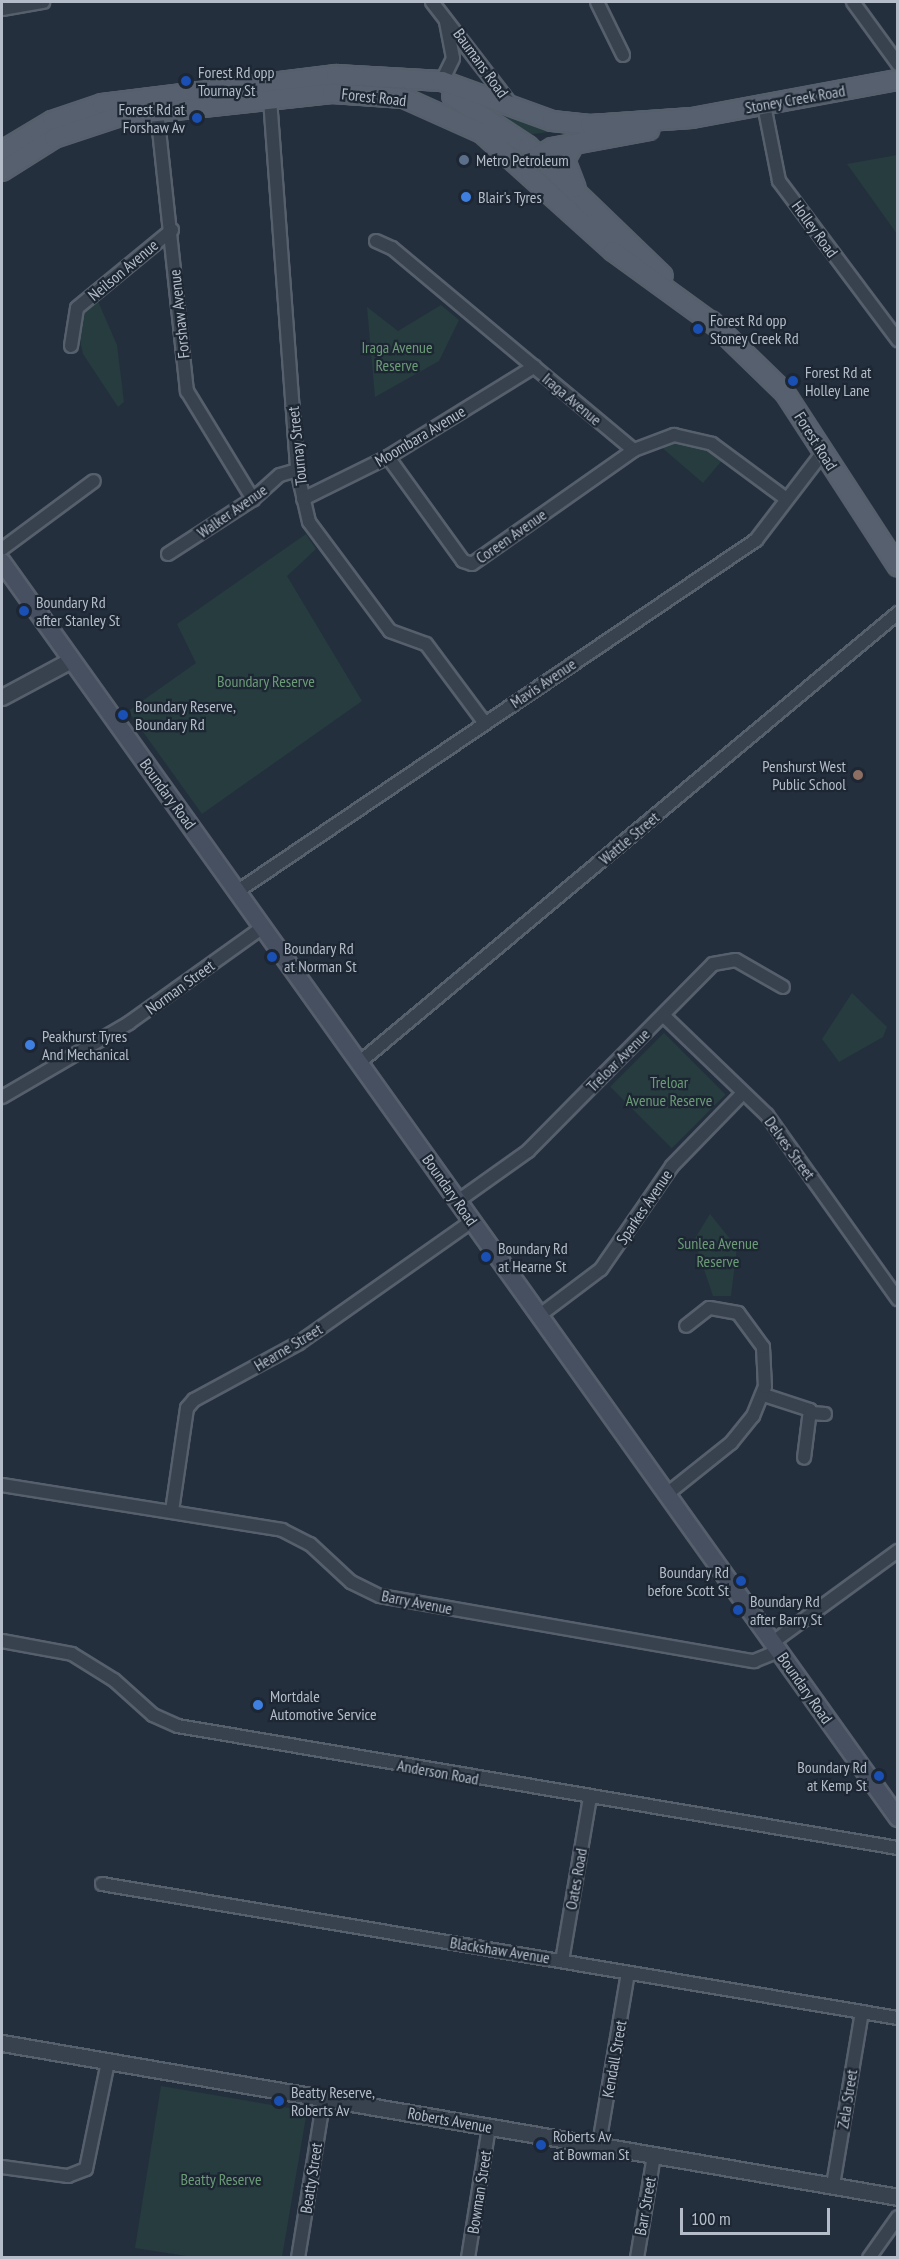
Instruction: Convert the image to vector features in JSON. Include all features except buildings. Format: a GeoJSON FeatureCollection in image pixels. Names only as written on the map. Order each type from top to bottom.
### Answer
{"type":"FeatureCollection","features":[{"type":"Feature","properties":{"kind":"main road","name":"Forest Road"},"geometry":{"type":"LineString","coordinates":[[389,75],[458,98],[525,156],[585,203],[719,328],[785,393],[824,450],[870,531],[897,567]]}},
{"type":"Feature","properties":{"kind":"main road","name":"Forest Road"},"geometry":{"type":"LineString","coordinates":[[2,151],[52,121],[118,100],[389,75],[442,81]]}},
{"type":"Feature","properties":{"kind":"main road","name":"Stoney Creek Road"},"geometry":{"type":"LineString","coordinates":[[525,156],[692,118],[897,80]]}},
{"type":"Feature","properties":{"kind":"main road","name":"Stoney Creek Road"},"geometry":{"type":"LineString","coordinates":[[442,81],[514,108],[569,125],[692,118]]}},
{"type":"Feature","properties":{"kind":"main road","name":"Forest Road"},"geometry":{"type":"LineString","coordinates":[[2,171],[70,130],[157,111],[351,92],[404,98],[454,117],[525,156],[613,251],[719,328]]}},
{"type":"Feature","properties":{"kind":"main road","name":"Stoney Creek Road"},"geometry":{"type":"LineString","coordinates":[[525,156],[623,122]]}},
{"type":"Feature","properties":{"kind":"main road"},"geometry":{"type":"LineString","coordinates":[[574,144],[564,160],[585,203]]}},
{"type":"Feature","properties":{"kind":"main road","name":"Boundary Road"},"geometry":{"type":"LineString","coordinates":[[2,562],[897,1818]]}},
{"type":"Feature","properties":{"kind":"street"},"geometry":{"type":"LineString","coordinates":[[2,9],[44,2]]}},
{"type":"Feature","properties":{"kind":"street","name":"Baumans Road"},"geometry":{"type":"LineString","coordinates":[[432,2],[514,108]]}},
{"type":"Feature","properties":{"kind":"street"},"geometry":{"type":"LineString","coordinates":[[597,2],[623,55]]}},
{"type":"Feature","properties":{"kind":"street"},"geometry":{"type":"LineString","coordinates":[[853,2],[897,64]]}},
{"type":"Feature","properties":{"kind":"street","name":"Baumans Road"},"geometry":{"type":"LineString","coordinates":[[442,81],[453,58],[446,21]]}},
{"type":"Feature","properties":{"kind":"street","name":"Tournay Street"},"geometry":{"type":"LineString","coordinates":[[270,99],[297,470],[309,522],[390,631],[426,644],[484,722]]}},
{"type":"Feature","properties":{"kind":"street","name":"Holley Road"},"geometry":{"type":"LineString","coordinates":[[764,105],[779,181],[897,340]]}},
{"type":"Feature","properties":{"kind":"street","name":"Forshaw Avenue"},"geometry":{"type":"LineString","coordinates":[[157,111],[172,230],[187,390],[254,499]]}},
{"type":"Feature","properties":{"kind":"street","name":"Neilson Avenue"},"geometry":{"type":"LineString","coordinates":[[71,346],[77,308],[172,230]]}},
{"type":"Feature","properties":{"kind":"street","name":"Iraga Avenue"},"geometry":{"type":"LineString","coordinates":[[376,241],[634,450]]}},
{"type":"Feature","properties":{"kind":"street","name":"Moombara Avenue"},"geometry":{"type":"LineString","coordinates":[[303,499],[388,457],[534,367]]}},
{"type":"Feature","properties":{"kind":"street"},"geometry":{"type":"LineString","coordinates":[[634,450],[674,435],[712,444],[785,498]]}},
{"type":"Feature","properties":{"kind":"street","name":"Coreen Avenue"},"geometry":{"type":"LineString","coordinates":[[388,457],[463,561],[472,564],[634,450]]}},
{"type":"Feature","properties":{"kind":"street","name":"Mavis Avenue"},"geometry":{"type":"LineString","coordinates":[[238,891],[484,722],[756,540],[785,498],[824,450]]}},
{"type":"Feature","properties":{"kind":"street","name":"Walker Avenue"},"geometry":{"type":"LineString","coordinates":[[168,554],[254,499],[280,475],[297,470]]}},
{"type":"Feature","properties":{"kind":"street"},"geometry":{"type":"LineString","coordinates":[[2,549],[94,481]]}},
{"type":"Feature","properties":{"kind":"street","name":"Wattle Street"},"geometry":{"type":"LineString","coordinates":[[360,1062],[897,613]]}},
{"type":"Feature","properties":{"kind":"street"},"geometry":{"type":"LineString","coordinates":[[2,697],[71,660]]}},
{"type":"Feature","properties":{"kind":"street","name":"Norman Street"},"geometry":{"type":"LineString","coordinates":[[2,1097],[129,1023],[263,927]]}},
{"type":"Feature","properties":{"kind":"street","name":"Treloar Avenue"},"geometry":{"type":"LineString","coordinates":[[458,1201],[528,1151],[723,958],[783,987]]}},
{"type":"Feature","properties":{"kind":"street","name":"Delves Street"},"geometry":{"type":"LineString","coordinates":[[663,1015],[773,1123],[897,1299]]}},
{"type":"Feature","properties":{"kind":"street","name":"Sparkes Avenue"},"geometry":{"type":"LineString","coordinates":[[540,1315],[601,1269],[672,1166],[743,1093]]}},
{"type":"Feature","properties":{"kind":"street","name":"Hearne Street"},"geometry":{"type":"LineString","coordinates":[[172,1511],[188,1408],[194,1400],[299,1343],[472,1221]]}},
{"type":"Feature","properties":{"kind":"street"},"geometry":{"type":"LineString","coordinates":[[667,1494],[731,1443],[764,1395],[763,1347],[745,1319],[715,1307],[686,1326]]}},
{"type":"Feature","properties":{"kind":"street"},"geometry":{"type":"LineString","coordinates":[[764,1395],[802,1404],[811,1413],[825,1414]]}},
{"type":"Feature","properties":{"kind":"street"},"geometry":{"type":"LineString","coordinates":[[804,1458],[811,1413]]}},
{"type":"Feature","properties":{"kind":"street","name":"Barry Avenue"},"geometry":{"type":"LineString","coordinates":[[2,1485],[172,1511],[292,1533],[351,1582],[380,1596],[754,1660],[776,1647],[897,1551]]}},
{"type":"Feature","properties":{"kind":"street","name":"Anderson Road"},"geometry":{"type":"LineString","coordinates":[[2,1641],[72,1654],[114,1680],[145,1709],[178,1726],[590,1798],[897,1848]]}},
{"type":"Feature","properties":{"kind":"street","name":"Oates Road"},"geometry":{"type":"LineString","coordinates":[[562,1961],[590,1798]]}},
{"type":"Feature","properties":{"kind":"street","name":"Blackshaw Avenue"},"geometry":{"type":"LineString","coordinates":[[102,1884],[897,2018]]}},
{"type":"Feature","properties":{"kind":"street","name":"Kendall Street"},"geometry":{"type":"LineString","coordinates":[[599,2144],[628,1973]]}},
{"type":"Feature","properties":{"kind":"street","name":"Zela Street"},"geometry":{"type":"LineString","coordinates":[[833,2185],[861,2012]]}},
{"type":"Feature","properties":{"kind":"street","name":"Roberts Avenue"},"geometry":{"type":"LineString","coordinates":[[2,2043],[897,2197]]}},
{"type":"Feature","properties":{"kind":"street"},"geometry":{"type":"LineString","coordinates":[[2,2167],[68,2176],[86,2169],[108,2062]]}},
{"type":"Feature","properties":{"kind":"street","name":"Beatty Street"},"geometry":{"type":"LineString","coordinates":[[298,2258],[324,2098]]}},
{"type":"Feature","properties":{"kind":"street","name":"Bowman Street"},"geometry":{"type":"LineString","coordinates":[[468,2258],[489,2127]]}},
{"type":"Feature","properties":{"kind":"street","name":"Barr Street"},"geometry":{"type":"LineString","coordinates":[[637,2258],[654,2155]]}},
{"type":"Feature","properties":{"kind":"street"},"geometry":{"type":"LineString","coordinates":[[868,2258],[897,2217]]}},
{"type":"Feature","properties":{"kind":"green space"},"geometry":{"type":"Polygon","coordinates":[[[491,106],[565,130],[525,135],[491,106]]]}},
{"type":"Feature","properties":{"kind":"green space"},"geometry":{"type":"Polygon","coordinates":[[[898,155],[897,234],[847,164],[898,155]]]}},
{"type":"Feature","properties":{"kind":"green space"},"geometry":{"type":"Polygon","coordinates":[[[97,299],[117,345],[124,402],[118,407],[83,354],[77,327],[80,312],[97,299]]]}},
{"type":"Feature","properties":{"kind":"green space","name":"Iraga Avenue Reserve"},"geometry":{"type":"Polygon","coordinates":[[[441,305],[459,320],[439,361],[375,397],[367,307],[398,331],[441,305]]]}},
{"type":"Feature","properties":{"kind":"green space"},"geometry":{"type":"Polygon","coordinates":[[[676,440],[709,447],[724,458],[703,483],[660,446],[676,440]]]}},
{"type":"Feature","properties":{"kind":"green space","name":"Boundary Reserve"},"geometry":{"type":"Polygon","coordinates":[[[306,534],[316,549],[287,576],[362,701],[202,814],[128,711],[196,663],[177,624],[306,534]]]}},
{"type":"Feature","properties":{"kind":"green space"},"geometry":{"type":"Polygon","coordinates":[[[852,993],[887,1027],[883,1037],[839,1062],[822,1039],[852,993]]]}},
{"type":"Feature","properties":{"kind":"green space","name":"Treloar Avenue Reserve"},"geometry":{"type":"Polygon","coordinates":[[[664,1033],[726,1095],[672,1148],[610,1087],[664,1033]]]}},
{"type":"Feature","properties":{"kind":"green space","name":"Sunlea Avenue Reserve"},"geometry":{"type":"Polygon","coordinates":[[[710,1214],[731,1240],[738,1239],[731,1296],[713,1296],[694,1240],[710,1214]]]}},
{"type":"Feature","properties":{"kind":"green space","name":"Beatty Reserve"},"geometry":{"type":"Polygon","coordinates":[[[161,2086],[307,2111],[282,2257],[193,2257],[135,2248],[161,2086]]]}},
{"type":"Feature","properties":{"kind":"place","name":"Forest Rd opp Tournay St"},"geometry":{"type":"Point","coordinates":[186,81]}},
{"type":"Feature","properties":{"kind":"place","name":"Forest Rd at Forshaw Av"},"geometry":{"type":"Point","coordinates":[197,118]}},
{"type":"Feature","properties":{"kind":"place","name":"Metro Petroleum"},"geometry":{"type":"Point","coordinates":[464,160]}},
{"type":"Feature","properties":{"kind":"place","name":"Blair's Tyres"},"geometry":{"type":"Point","coordinates":[466,197]}},
{"type":"Feature","properties":{"kind":"place","name":"Forest Rd opp Stoney Creek Rd"},"geometry":{"type":"Point","coordinates":[698,329]}},
{"type":"Feature","properties":{"kind":"place","name":"Forest Rd at Holley Lane"},"geometry":{"type":"Point","coordinates":[793,381]}},
{"type":"Feature","properties":{"kind":"place","name":"Boundary Rd after Stanley St"},"geometry":{"type":"Point","coordinates":[24,611]}},
{"type":"Feature","properties":{"kind":"place","name":"Boundary Reserve, Boundary Rd"},"geometry":{"type":"Point","coordinates":[123,715]}},
{"type":"Feature","properties":{"kind":"place","name":"Penshurst West Public School"},"geometry":{"type":"Point","coordinates":[858,775]}},
{"type":"Feature","properties":{"kind":"place","name":"Boundary Rd at Norman St"},"geometry":{"type":"Point","coordinates":[272,957]}},
{"type":"Feature","properties":{"kind":"place","name":"Peakhurst Tyres And Mechanical"},"geometry":{"type":"Point","coordinates":[30,1045]}},
{"type":"Feature","properties":{"kind":"place","name":"Boundary Rd at Hearne St"},"geometry":{"type":"Point","coordinates":[486,1257]}},
{"type":"Feature","properties":{"kind":"place","name":"Boundary Rd before Scott St"},"geometry":{"type":"Point","coordinates":[741,1581]}},
{"type":"Feature","properties":{"kind":"place","name":"Boundary Rd after Barry St"},"geometry":{"type":"Point","coordinates":[738,1610]}},
{"type":"Feature","properties":{"kind":"place","name":"Mortdale Automotive Service"},"geometry":{"type":"Point","coordinates":[258,1705]}},
{"type":"Feature","properties":{"kind":"place","name":"Boundary Rd at Kemp St"},"geometry":{"type":"Point","coordinates":[879,1776]}},
{"type":"Feature","properties":{"kind":"place","name":"Beatty Reserve, Roberts Av"},"geometry":{"type":"Point","coordinates":[279,2101]}},
{"type":"Feature","properties":{"kind":"place","name":"Roberts Av at Bowman St"},"geometry":{"type":"Point","coordinates":[541,2145]}}]}
